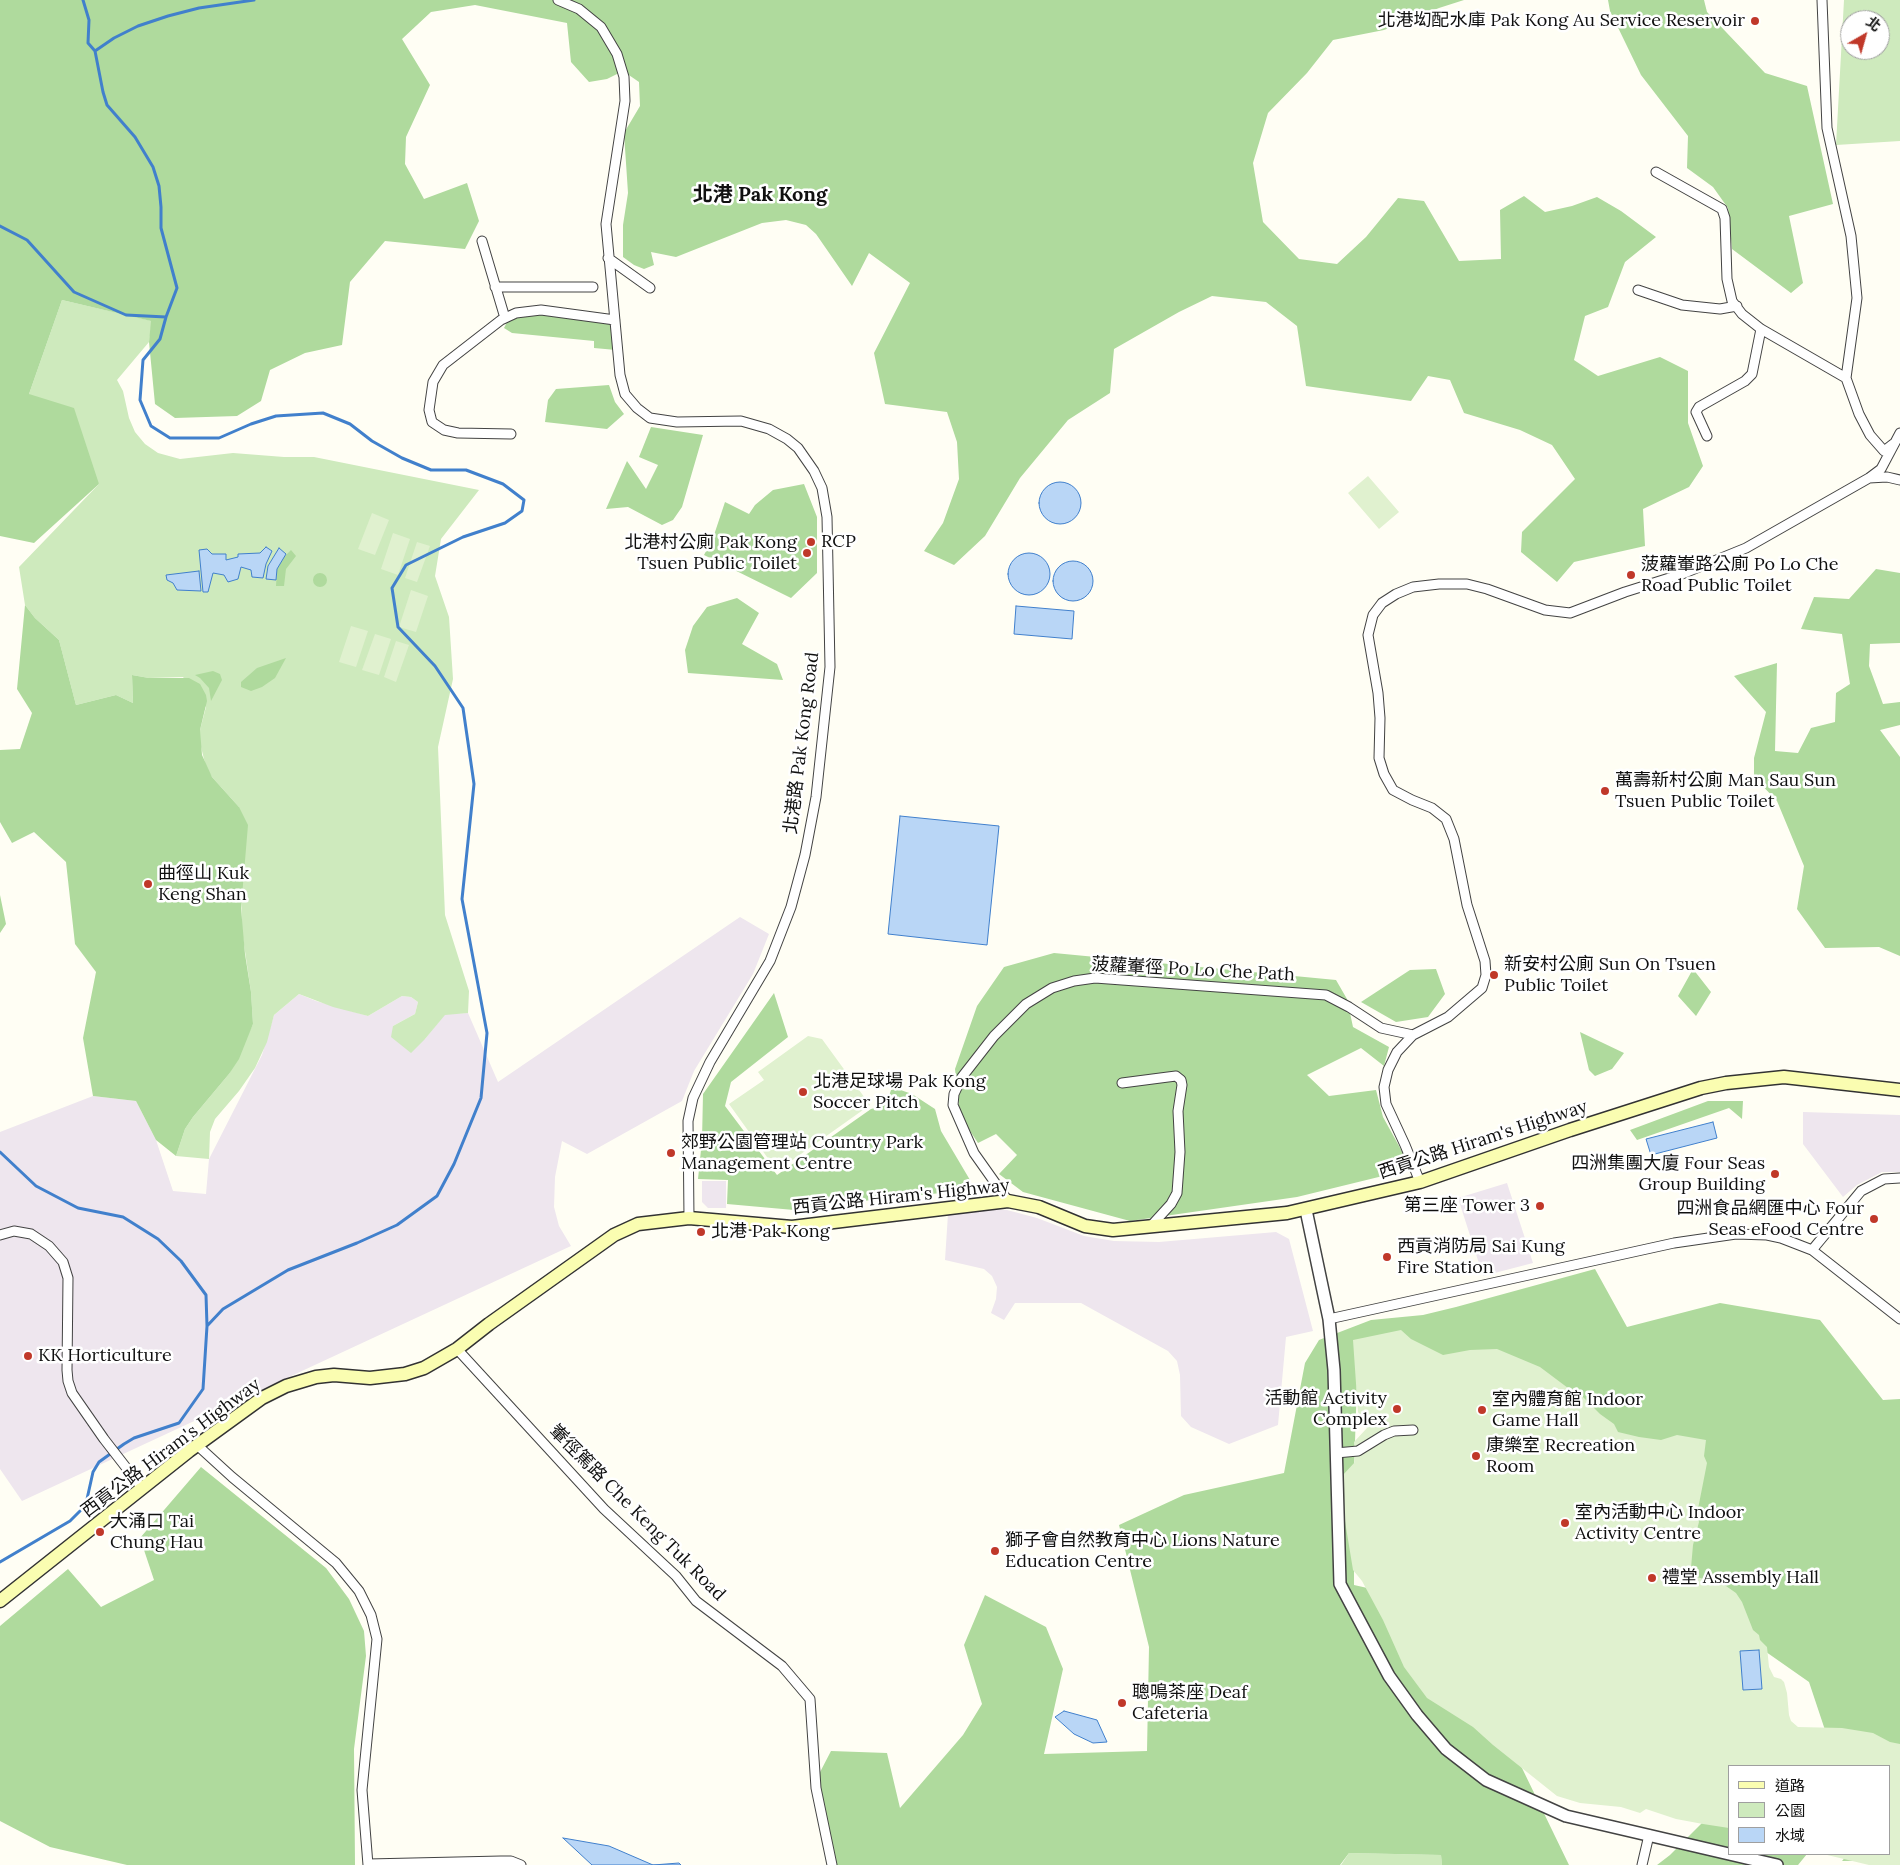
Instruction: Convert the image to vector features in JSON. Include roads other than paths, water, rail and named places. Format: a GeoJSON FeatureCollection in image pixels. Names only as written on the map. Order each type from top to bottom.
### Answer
{"type":"FeatureCollection","features":[{"type":"Feature","properties":{"kind":"main road","name":"西貢公路 Hiram's Highway"},"geometry":{"type":"LineString","coordinates":[[0,1601],[142,1488],[262,1398],[295,1382],[316,1377],[334,1374],[370,1378],[405,1374],[424,1368],[457,1349],[614,1235],[638,1224],[689,1218],[792,1227],[1008,1201],[1039,1207],[1078,1224],[1113,1230],[1306,1210],[1420,1182],[1570,1130],[1701,1088],[1726,1083],[1784,1077],[1900,1090]]}},
{"type":"Feature","properties":{"kind":"street","name":"北港路 Pak Kong Road"},"geometry":{"type":"LineString","coordinates":[[558,0],[579,9],[601,27],[614,48],[624,77],[625,101],[606,224],[621,383],[625,394],[637,408],[650,418],[664,421],[741,421],[779,434],[798,448],[810,463],[822,488],[827,517],[830,667],[816,797],[805,855],[791,907],[770,961],[710,1062],[693,1098],[688,1121],[689,1218]]}},
{"type":"Feature","properties":{"kind":"street"},"geometry":{"type":"LineString","coordinates":[[1822,0],[1827,128],[1852,236],[1858,298],[1846,378],[1859,414],[1876,443],[1884,451],[1900,439]]}},
{"type":"Feature","properties":{"kind":"street"},"geometry":{"type":"LineString","coordinates":[[1656,172],[1722,209],[1725,218],[1727,279],[1732,301],[1742,314],[1761,329],[1846,378]]}},
{"type":"Feature","properties":{"kind":"street"},"geometry":{"type":"LineString","coordinates":[[482,241],[504,318]]}},
{"type":"Feature","properties":{"kind":"street"},"geometry":{"type":"LineString","coordinates":[[608,258],[650,288]]}},
{"type":"Feature","properties":{"kind":"street"},"geometry":{"type":"LineString","coordinates":[[495,287],[593,287]]}},
{"type":"Feature","properties":{"kind":"street"},"geometry":{"type":"LineString","coordinates":[[1638,290],[1682,305],[1720,309],[1737,306]]}},
{"type":"Feature","properties":{"kind":"street"},"geometry":{"type":"LineString","coordinates":[[511,434],[458,433],[444,430],[432,422],[429,412],[433,382],[443,365],[504,318],[524,311],[541,310],[615,320]]}},
{"type":"Feature","properties":{"kind":"street"},"geometry":{"type":"LineString","coordinates":[[1707,436],[1696,412],[1699,407],[1745,381],[1752,374],[1761,329]]}},
{"type":"Feature","properties":{"kind":"street"},"geometry":{"type":"LineString","coordinates":[[1420,1182],[1386,1104],[1384,1087],[1388,1070],[1397,1052],[1413,1035],[1448,1017],[1482,988],[1486,975],[1485,961],[1467,905],[1446,819],[1432,808],[1393,790],[1384,774],[1379,758],[1380,718],[1378,693],[1368,635],[1373,615],[1382,603],[1396,594],[1413,587],[1453,584],[1467,584],[1487,589],[1545,610],[1570,613],[1732,555],[1791,524],[1881,469],[1900,439]]}},
{"type":"Feature","properties":{"kind":"street"},"geometry":{"type":"LineString","coordinates":[[1869,478],[1887,477],[1900,480]]}},
{"type":"Feature","properties":{"kind":"street","name":"菠蘿輋徑 Po Lo Che Path"},"geometry":{"type":"LineString","coordinates":[[1008,1201],[974,1153],[960,1126],[953,1105],[954,1094],[962,1077],[994,1036],[1026,1004],[1052,988],[1074,981],[1095,978],[1326,995],[1350,1007],[1381,1028],[1413,1035]]}},
{"type":"Feature","properties":{"kind":"street"},"geometry":{"type":"LineString","coordinates":[[1122,1083],[1176,1076],[1181,1080],[1182,1085],[1178,1111],[1180,1152],[1177,1193],[1171,1204],[1150,1226]]}},
{"type":"Feature","properties":{"kind":"street"},"geometry":{"type":"LineString","coordinates":[[1812,1250],[1861,1191],[1884,1179],[1900,1178]]}},
{"type":"Feature","properties":{"kind":"street"},"geometry":{"type":"LineString","coordinates":[[1306,1210],[1329,1319],[1334,1370],[1340,1584],[1389,1676],[1417,1716],[1446,1749],[1486,1780],[1566,1816],[1728,1854]]}},
{"type":"Feature","properties":{"kind":"street"},"geometry":{"type":"LineString","coordinates":[[0,1235],[14,1232],[31,1234],[50,1246],[64,1262],[68,1278],[68,1381],[76,1400],[142,1488]]}},
{"type":"Feature","properties":{"kind":"street"},"geometry":{"type":"LineString","coordinates":[[1329,1319],[1674,1243],[1736,1234],[1767,1235],[1781,1238],[1812,1250],[1900,1319]]}},
{"type":"Feature","properties":{"kind":"street","name":"輋徑篤路 Che Keng Tuk Road"},"geometry":{"type":"LineString","coordinates":[[457,1349],[604,1509],[676,1576],[696,1601],[782,1666],[810,1699],[816,1788],[832,1865]]}},
{"type":"Feature","properties":{"kind":"street"},"geometry":{"type":"LineString","coordinates":[[1336,1453],[1358,1452],[1384,1435],[1394,1431],[1413,1430]]}},
{"type":"Feature","properties":{"kind":"street"},"geometry":{"type":"LineString","coordinates":[[198,1445],[232,1477],[336,1563],[359,1591],[371,1615],[377,1639],[362,1790],[368,1865],[501,1861],[511,1861],[520,1865]]}},
{"type":"Feature","properties":{"kind":"street"},"geometry":{"type":"LineString","coordinates":[[1642,1865],[1649,1835]]}},
{"type":"Feature","properties":{"kind":"street"},"geometry":{"type":"LineString","coordinates":[[1733,1855],[1777,1865]]}},
{"type":"Feature","properties":{"kind":"water"},"geometry":{"type":"Polygon","coordinates":[[[1060,482],[1075,488],[1081,503],[1075,518],[1060,524],[1045,518],[1039,503],[1045,488],[1060,482]]]}},
{"type":"Feature","properties":{"kind":"water"},"geometry":{"type":"Polygon","coordinates":[[[266,547],[272,551],[266,564],[263,578],[252,577],[251,570],[241,567],[238,579],[228,582],[224,575],[213,573],[208,592],[203,592],[199,550],[207,549],[212,554],[226,554],[226,560],[238,557],[238,554],[260,553],[266,547]]]}},
{"type":"Feature","properties":{"kind":"water"},"geometry":{"type":"Polygon","coordinates":[[[279,548],[286,554],[277,569],[276,580],[266,579],[268,566],[279,548]]]}},
{"type":"Feature","properties":{"kind":"water"},"geometry":{"type":"Polygon","coordinates":[[[1033,553],[1041,556],[1047,562],[1050,574],[1047,586],[1041,592],[1025,595],[1017,592],[1011,586],[1008,570],[1011,562],[1017,556],[1033,553]]]}},
{"type":"Feature","properties":{"kind":"water"},"geometry":{"type":"Polygon","coordinates":[[[1077,561],[1084,564],[1090,570],[1093,581],[1092,589],[1084,598],[1077,601],[1069,601],[1062,598],[1054,589],[1053,577],[1056,570],[1065,562],[1077,561]]]}},
{"type":"Feature","properties":{"kind":"water"},"geometry":{"type":"Polygon","coordinates":[[[199,571],[201,591],[177,590],[173,583],[167,580],[166,575],[199,571]]]}},
{"type":"Feature","properties":{"kind":"water"},"geometry":{"type":"Polygon","coordinates":[[[1016,606],[1074,611],[1072,639],[1014,634],[1016,606]]]}},
{"type":"Feature","properties":{"kind":"water"},"geometry":{"type":"Polygon","coordinates":[[[900,816],[999,826],[987,945],[888,934],[900,816]]]}},
{"type":"Feature","properties":{"kind":"water"},"geometry":{"type":"Polygon","coordinates":[[[1713,1122],[1717,1138],[1651,1155],[1646,1139],[1713,1122]]]}},
{"type":"Feature","properties":{"kind":"water"},"geometry":{"type":"Polygon","coordinates":[[[1759,1650],[1762,1689],[1743,1690],[1740,1651],[1759,1650]]]}},
{"type":"Feature","properties":{"kind":"water"},"geometry":{"type":"Polygon","coordinates":[[[1064,1711],[1097,1720],[1107,1742],[1093,1743],[1074,1734],[1055,1717],[1064,1711]]]}},
{"type":"Feature","properties":{"kind":"water"},"geometry":{"type":"Polygon","coordinates":[[[563,1838],[609,1846],[653,1865],[592,1865],[563,1838]]]}},
{"type":"Feature","properties":{"kind":"water"},"geometry":{"type":"Polygon","coordinates":[[[679,1863],[681,1865],[653,1865],[679,1863]]]}},
{"type":"Feature","properties":{"kind":"waterway"},"geometry":{"type":"LineString","coordinates":[[83,0],[89,20],[88,43],[95,51],[107,105],[135,137],[153,167],[159,186],[161,228],[177,288],[160,339],[143,360],[140,400],[151,426],[170,438],[219,438],[251,424],[276,416],[323,413],[350,424],[372,441],[402,458],[431,470],[466,470],[503,484],[524,500],[522,511],[505,523],[463,537],[406,565],[392,588],[398,627],[435,666],[463,708],[474,784],[462,899],[487,1033],[481,1098],[454,1164],[437,1196],[397,1225],[288,1270],[223,1309],[207,1326]]}},
{"type":"Feature","properties":{"kind":"waterway"},"geometry":{"type":"LineString","coordinates":[[95,51],[114,38],[138,26],[168,16],[199,8],[254,0]]}},
{"type":"Feature","properties":{"kind":"waterway"},"geometry":{"type":"LineString","coordinates":[[0,226],[27,240],[74,292],[126,315],[166,317]]}},
{"type":"Feature","properties":{"kind":"waterway"},"geometry":{"type":"LineString","coordinates":[[0,1152],[36,1186],[78,1208],[123,1217],[158,1239],[181,1261],[206,1295],[207,1326],[203,1389],[179,1423],[134,1438],[99,1462],[93,1472],[87,1499],[81,1510],[70,1521],[0,1562]]}},
{"type":"Feature","properties":{"kind":"place","name":"北港㘭配水庫 Pak Kong Au Service Reservoir"},"geometry":{"type":"Point","coordinates":[1755,21]}},
{"type":"Feature","properties":{"kind":"place","name":"RCP"},"geometry":{"type":"Point","coordinates":[811,542]}},
{"type":"Feature","properties":{"kind":"place","name":"北港村公廁 Pak Kong Tsuen Public Toilet"},"geometry":{"type":"Point","coordinates":[807,553]}},
{"type":"Feature","properties":{"kind":"place","name":"菠蘿輋路公廁 Po Lo Che Road Public Toilet"},"geometry":{"type":"Point","coordinates":[1631,575]}},
{"type":"Feature","properties":{"kind":"place","name":"萬壽新村公廁 Man Sau Sun Tsuen Public Toilet"},"geometry":{"type":"Point","coordinates":[1605,791]}},
{"type":"Feature","properties":{"kind":"place","name":"曲徑山 Kuk Keng Shan"},"geometry":{"type":"Point","coordinates":[148,884]}},
{"type":"Feature","properties":{"kind":"place","name":"新安村公廁 Sun On Tsuen Public Toilet"},"geometry":{"type":"Point","coordinates":[1494,975]}},
{"type":"Feature","properties":{"kind":"place","name":"北港足球場 Pak Kong Soccer Pitch"},"geometry":{"type":"Point","coordinates":[803,1092]}},
{"type":"Feature","properties":{"kind":"place","name":"郊野公園管理站 Country Park Management Centre"},"geometry":{"type":"Point","coordinates":[671,1153]}},
{"type":"Feature","properties":{"kind":"place","name":"四洲集團大廈 Four Seas Group Building"},"geometry":{"type":"Point","coordinates":[1775,1174]}},
{"type":"Feature","properties":{"kind":"place","name":"第三座 Tower 3"},"geometry":{"type":"Point","coordinates":[1540,1206]}},
{"type":"Feature","properties":{"kind":"place","name":"四洲食品網匯中心 Four Seas eFood Centre"},"geometry":{"type":"Point","coordinates":[1874,1219]}},
{"type":"Feature","properties":{"kind":"place","name":"北港 Pak Kong"},"geometry":{"type":"Point","coordinates":[701,1232]}},
{"type":"Feature","properties":{"kind":"place","name":"西貢消防局 Sai Kung Fire Station"},"geometry":{"type":"Point","coordinates":[1387,1257]}},
{"type":"Feature","properties":{"kind":"place","name":"KK Horticulture"},"geometry":{"type":"Point","coordinates":[28,1356]}},
{"type":"Feature","properties":{"kind":"place","name":"活動館 Activity Complex"},"geometry":{"type":"Point","coordinates":[1397,1409]}},
{"type":"Feature","properties":{"kind":"place","name":"室內體育館 Indoor Game Hall"},"geometry":{"type":"Point","coordinates":[1482,1410]}},
{"type":"Feature","properties":{"kind":"place","name":"康樂室 Recreation Room"},"geometry":{"type":"Point","coordinates":[1476,1456]}},
{"type":"Feature","properties":{"kind":"place","name":"室內活動中心 Indoor Activity Centre"},"geometry":{"type":"Point","coordinates":[1565,1523]}},
{"type":"Feature","properties":{"kind":"place","name":"大涌口 Tai Chung Hau"},"geometry":{"type":"Point","coordinates":[100,1532]}},
{"type":"Feature","properties":{"kind":"place","name":"獅子會自然教育中心 Lions Nature Education Centre"},"geometry":{"type":"Point","coordinates":[995,1551]}},
{"type":"Feature","properties":{"kind":"place","name":"禮堂 Assembly Hall"},"geometry":{"type":"Point","coordinates":[1652,1578]}},
{"type":"Feature","properties":{"kind":"place","name":"聰鳴茶座 Deaf Cafeteria"},"geometry":{"type":"Point","coordinates":[1122,1703]}},
{"type":"Feature","properties":{"kind":"district","name":"北港 Pak Kong"},"geometry":{"type":"Point","coordinates":[760,195]}}]}
